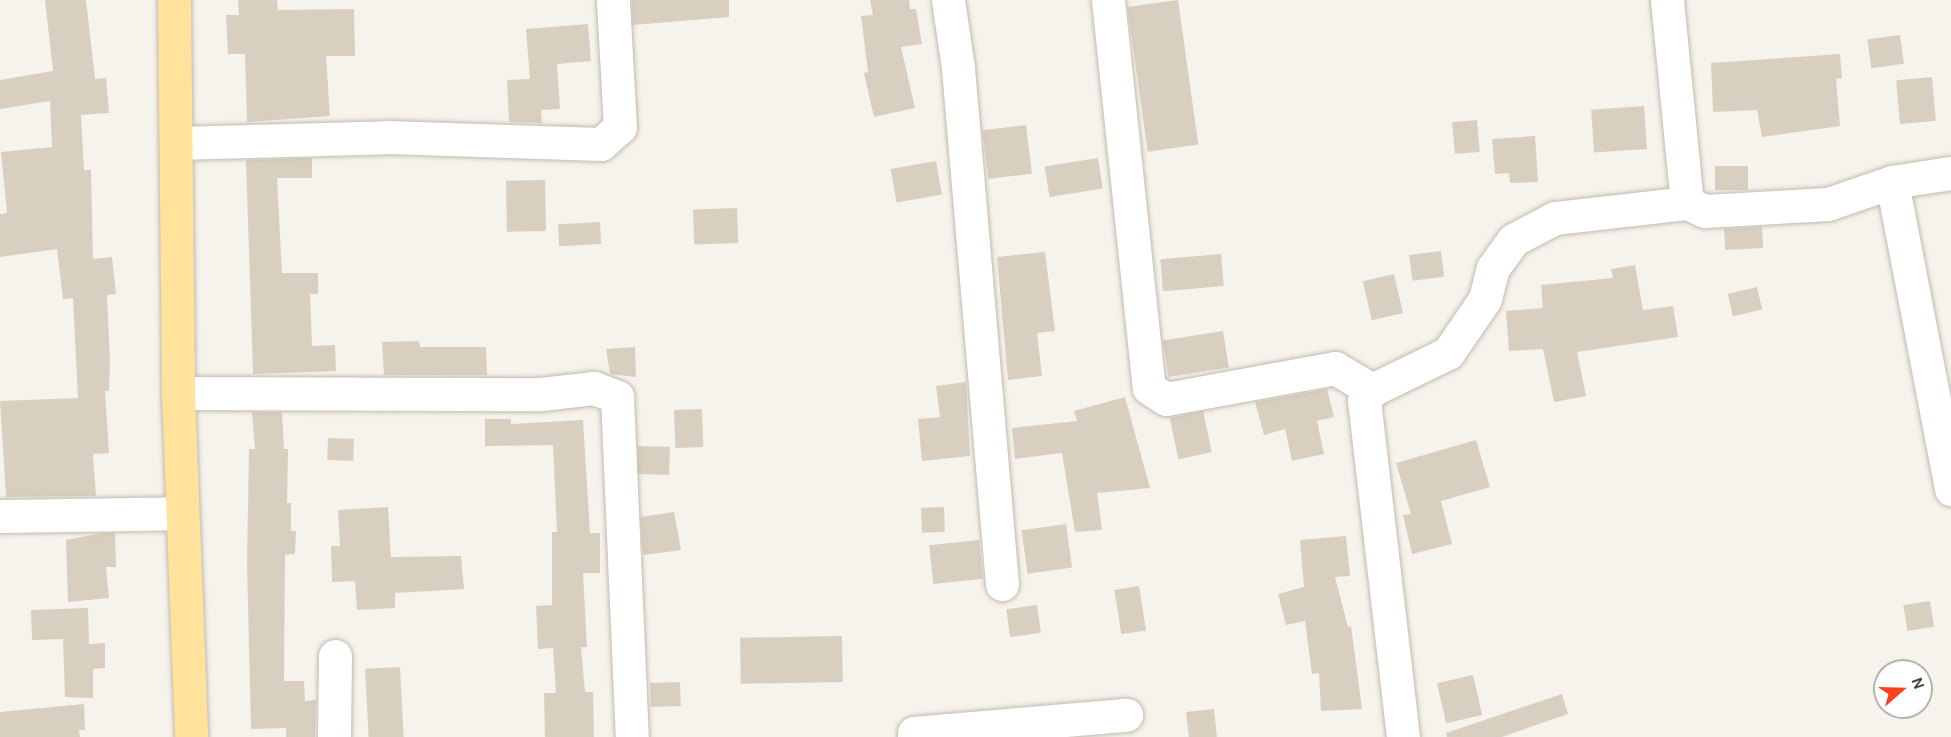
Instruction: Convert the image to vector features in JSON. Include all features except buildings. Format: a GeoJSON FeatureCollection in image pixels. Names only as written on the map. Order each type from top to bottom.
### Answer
{"type":"FeatureCollection","features":[{"type":"Feature","properties":{"kind":"main road"},"geometry":{"type":"LineString","coordinates":[[174,0],[178,393],[191,737]]}},
{"type":"Feature","properties":{"kind":"street"},"geometry":{"type":"LineString","coordinates":[[177,144],[387,137],[601,144],[620,127],[613,0]]}},
{"type":"Feature","properties":{"kind":"street"},"geometry":{"type":"LineString","coordinates":[[948,0],[958,68],[1002,584]]}},
{"type":"Feature","properties":{"kind":"street"},"geometry":{"type":"LineString","coordinates":[[1108,0],[1149,388],[1166,399],[1335,368],[1372,390]]}},
{"type":"Feature","properties":{"kind":"street"},"geometry":{"type":"LineString","coordinates":[[1667,0],[1688,203]]}},
{"type":"Feature","properties":{"kind":"street"},"geometry":{"type":"LineString","coordinates":[[1403,737],[1369,460],[1364,401],[1372,390],[1448,353],[1485,299],[1493,268],[1513,240],[1555,218],[1688,203],[1705,211],[1828,204],[1892,182],[1951,173]]}},
{"type":"Feature","properties":{"kind":"street"},"geometry":{"type":"LineString","coordinates":[[1892,182],[1951,489]]}},
{"type":"Feature","properties":{"kind":"street"},"geometry":{"type":"LineString","coordinates":[[178,393],[541,394],[594,388],[617,398],[632,737]]}},
{"type":"Feature","properties":{"kind":"street"},"geometry":{"type":"LineString","coordinates":[[0,516],[181,513]]}},
{"type":"Feature","properties":{"kind":"street"},"geometry":{"type":"LineString","coordinates":[[334,737],[335,656]]}},
{"type":"Feature","properties":{"kind":"street"},"geometry":{"type":"LineString","coordinates":[[914,737],[914,734],[1126,715]]}}]}
